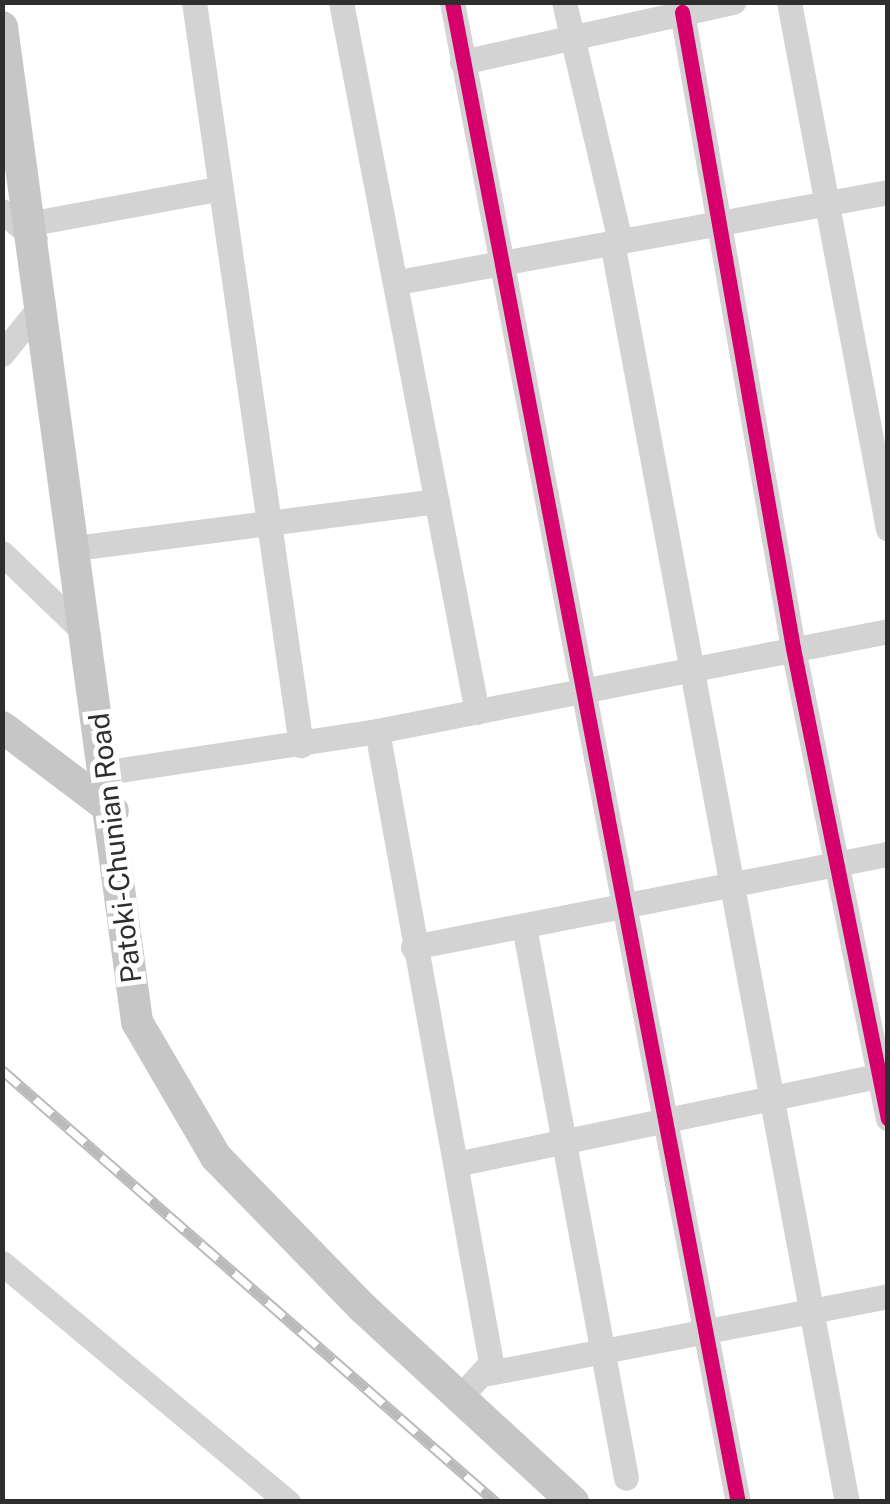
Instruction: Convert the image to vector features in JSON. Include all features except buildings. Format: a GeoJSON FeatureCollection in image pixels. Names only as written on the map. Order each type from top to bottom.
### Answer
{"type":"FeatureCollection","features":[{"type":"Feature","properties":{"kind":"main road","name":"Patoki-Chunian Road"},"geometry":{"type":"LineString","coordinates":[[2,27],[24,224],[43,302],[138,1022],[216,1157],[363,1308],[572,1502]]}},
{"type":"Feature","properties":{"kind":"main road"},"geometry":{"type":"LineString","coordinates":[[2,727],[113,811]]}},
{"type":"Feature","properties":{"kind":"street"},"geometry":{"type":"LineString","coordinates":[[194,2],[272,522],[301,745]]}},
{"type":"Feature","properties":{"kind":"street"},"geometry":{"type":"LineString","coordinates":[[341,2],[398,282],[476,712]]}},
{"type":"Feature","properties":{"kind":"street"},"geometry":{"type":"LineString","coordinates":[[452,2],[628,902],[738,1502]]}},
{"type":"Feature","properties":{"kind":"street"},"geometry":{"type":"LineString","coordinates":[[564,2],[616,241],[687,670],[734,884],[771,1096],[815,1309],[847,1502]]}},
{"type":"Feature","properties":{"kind":"street"},"geometry":{"type":"LineString","coordinates":[[462,62],[571,34],[733,2]]}},
{"type":"Feature","properties":{"kind":"street"},"geometry":{"type":"LineString","coordinates":[[789,2],[888,529]]}},
{"type":"Feature","properties":{"kind":"street"},"geometry":{"type":"LineString","coordinates":[[682,12],[722,222],[793,648],[884,1075],[888,1118]]}},
{"type":"Feature","properties":{"kind":"street"},"geometry":{"type":"LineString","coordinates":[[24,224],[221,188]]}},
{"type":"Feature","properties":{"kind":"street"},"geometry":{"type":"LineString","coordinates":[[398,282],[888,192]]}},
{"type":"Feature","properties":{"kind":"street"},"geometry":{"type":"LineString","coordinates":[[2,354],[43,302]]}},
{"type":"Feature","properties":{"kind":"street"},"geometry":{"type":"LineString","coordinates":[[75,548],[437,501]]}},
{"type":"Feature","properties":{"kind":"street"},"geometry":{"type":"LineString","coordinates":[[2,553],[88,636]]}},
{"type":"Feature","properties":{"kind":"street"},"geometry":{"type":"LineString","coordinates":[[107,772],[301,745],[888,630]]}},
{"type":"Feature","properties":{"kind":"street"},"geometry":{"type":"LineString","coordinates":[[377,731],[456,1164],[489,1372]]}},
{"type":"Feature","properties":{"kind":"street"},"geometry":{"type":"LineString","coordinates":[[414,947],[888,854]]}},
{"type":"Feature","properties":{"kind":"street"},"geometry":{"type":"LineString","coordinates":[[524,926],[626,1478]]}},
{"type":"Feature","properties":{"kind":"street"},"geometry":{"type":"LineString","coordinates":[[456,1164],[884,1075]]}},
{"type":"Feature","properties":{"kind":"street"},"geometry":{"type":"LineString","coordinates":[[2,1263],[288,1502]]}},
{"type":"Feature","properties":{"kind":"street"},"geometry":{"type":"LineString","coordinates":[[458,1398],[489,1372],[708,1327],[888,1296]]}},
{"type":"Feature","properties":{"kind":"railway"},"geometry":{"type":"LineString","coordinates":[[2,1070],[496,1502]]}},
{"type":"Feature","properties":{"kind":"cycle path"},"geometry":{"type":"LineString","coordinates":[[452,2],[738,1502]]}},
{"type":"Feature","properties":{"kind":"cycle path"},"geometry":{"type":"LineString","coordinates":[[682,12],[793,648],[888,1118]]}}]}
